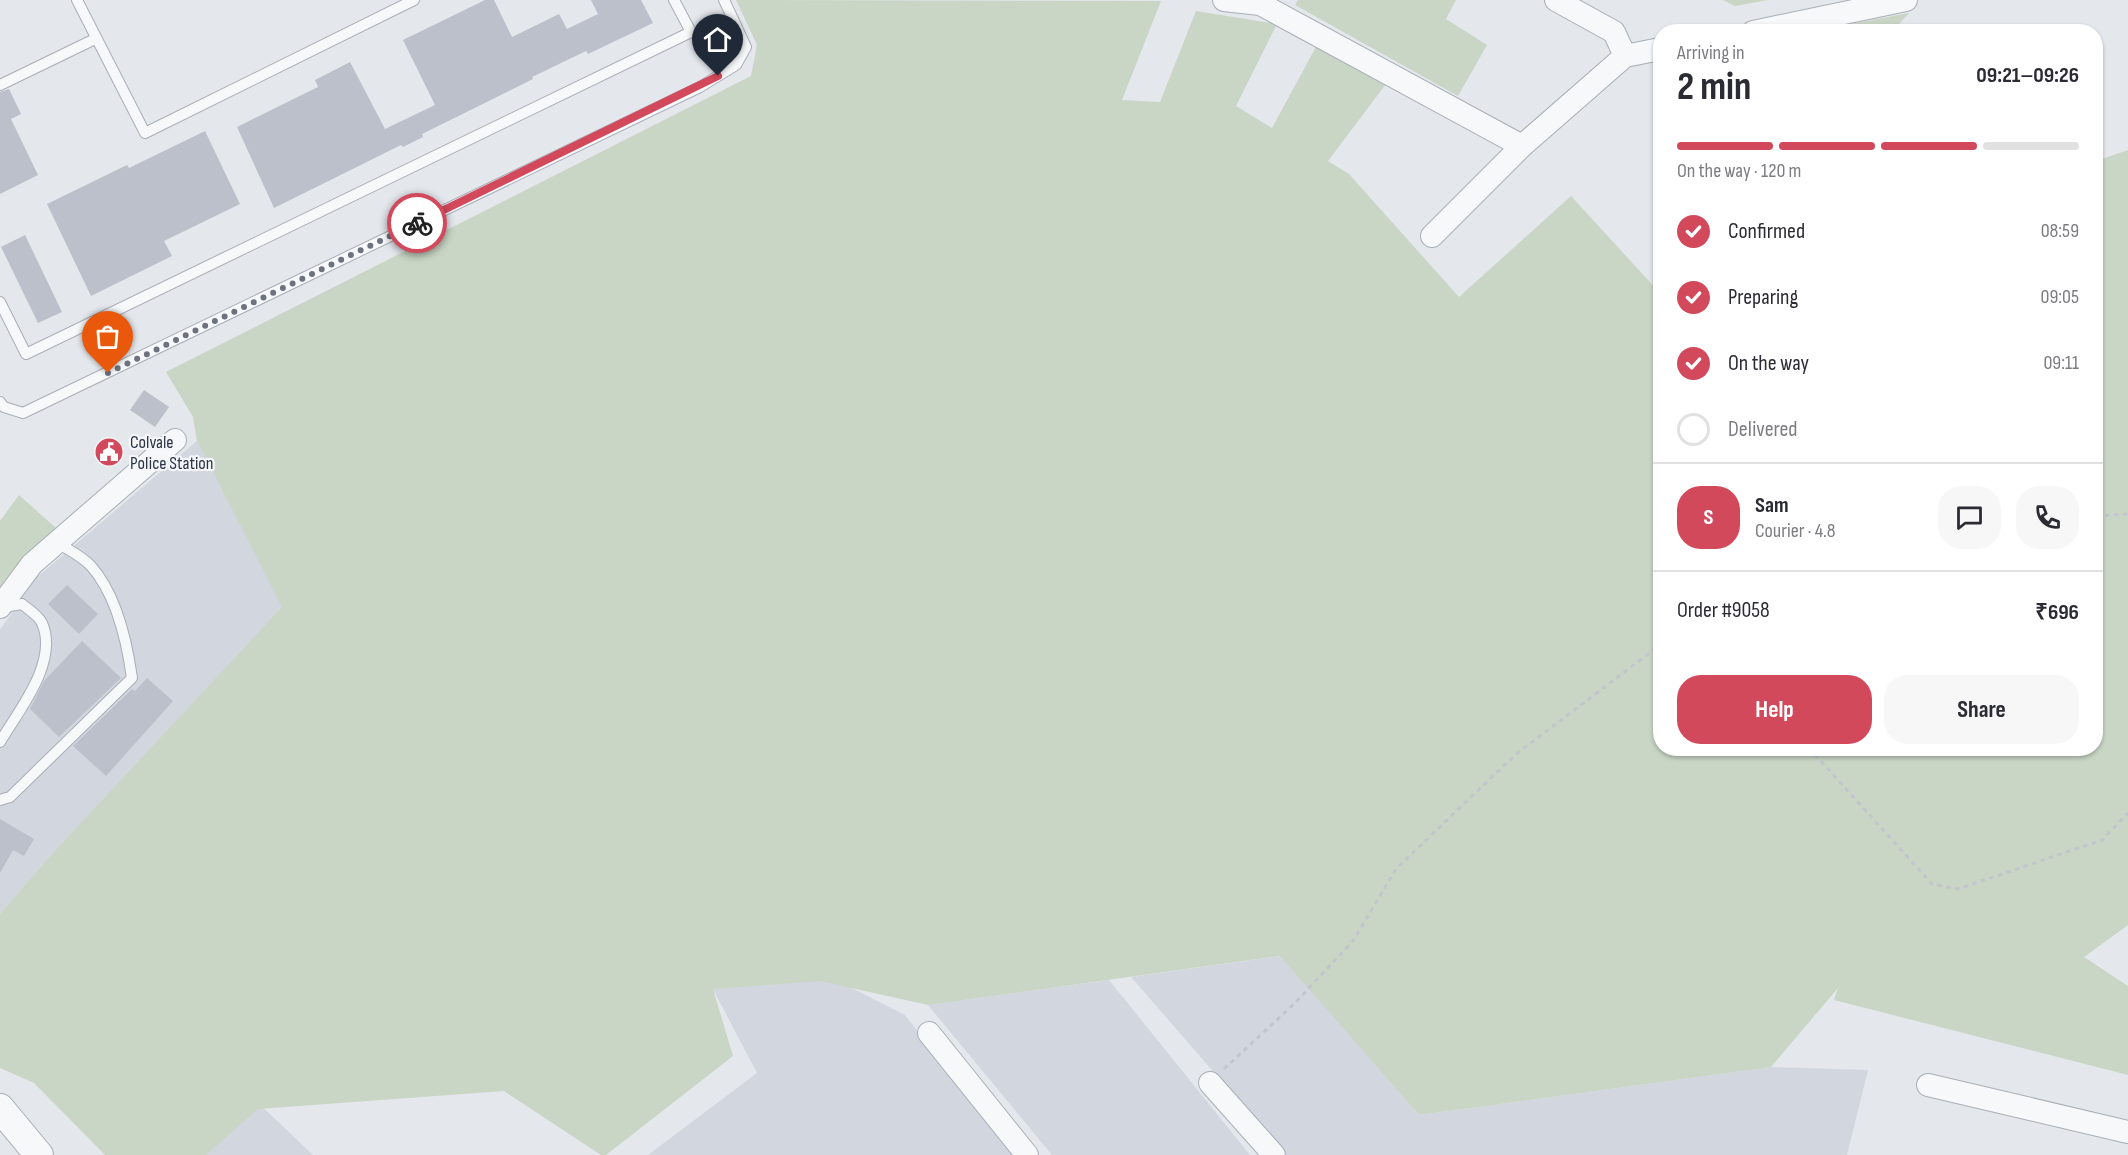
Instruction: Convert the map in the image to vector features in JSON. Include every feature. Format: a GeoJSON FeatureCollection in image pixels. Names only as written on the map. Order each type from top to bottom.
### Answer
{"type":"FeatureCollection","features":[{"type":"Feature","properties":{"kind":"street"},"geometry":{"type":"LineString","coordinates":[[1224,0],[1270,5],[1522,146]]}},
{"type":"Feature","properties":{"kind":"street"},"geometry":{"type":"LineString","coordinates":[[1556,0],[1614,32],[1625,56]]}},
{"type":"Feature","properties":{"kind":"street"},"geometry":{"type":"LineString","coordinates":[[1791,24],[1906,0]]}},
{"type":"Feature","properties":{"kind":"street"},"geometry":{"type":"LineString","coordinates":[[1432,236],[1522,146],[1625,56],[1653,50]]}},
{"type":"Feature","properties":{"kind":"street"},"geometry":{"type":"LineString","coordinates":[[0,607],[32,564],[176,440]]}},
{"type":"Feature","properties":{"kind":"street"},"geometry":{"type":"LineString","coordinates":[[929,1033],[1027,1155]]}},
{"type":"Feature","properties":{"kind":"street"},"geometry":{"type":"LineString","coordinates":[[1210,1083],[1274,1155]]}},
{"type":"Feature","properties":{"kind":"street"},"geometry":{"type":"LineString","coordinates":[[1928,1085],[2128,1132]]}},
{"type":"Feature","properties":{"kind":"street"},"geometry":{"type":"LineString","coordinates":[[0,1108],[39,1155]]}},
{"type":"Feature","properties":{"kind":"lane"},"geometry":{"type":"LineString","coordinates":[[77,0],[145,133],[414,0]]}},
{"type":"Feature","properties":{"kind":"lane"},"geometry":{"type":"LineString","coordinates":[[0,302],[26,354],[691,32],[674,0]]}},
{"type":"Feature","properties":{"kind":"lane"},"geometry":{"type":"LineString","coordinates":[[0,402],[4,407],[23,414],[700,87],[736,65],[746,47],[724,0]]}},
{"type":"Feature","properties":{"kind":"lane"},"geometry":{"type":"LineString","coordinates":[[0,85],[95,39]]}},
{"type":"Feature","properties":{"kind":"lane"},"geometry":{"type":"LineString","coordinates":[[0,800],[10,797],[132,678],[128,651],[108,594],[91,565],[56,542]]}},
{"type":"Feature","properties":{"kind":"lane"},"geometry":{"type":"LineString","coordinates":[[0,607],[22,604],[42,621],[47,642],[40,674],[0,742]]}},
{"type":"Feature","properties":{"kind":"path"},"geometry":{"type":"LineString","coordinates":[[2103,516],[2128,514]]}},
{"type":"Feature","properties":{"kind":"path"},"geometry":{"type":"LineString","coordinates":[[1210,1083],[1295,1003],[1353,941],[1396,869],[1515,754],[1653,650]]}},
{"type":"Feature","properties":{"kind":"path"},"geometry":{"type":"LineString","coordinates":[[1816,756],[1932,884],[1941,886],[1958,889],[2102,840],[2128,813]]}},
{"type":"Feature","properties":{"kind":"shaded area"},"geometry":{"type":"Polygon","coordinates":[[[197,441],[283,607],[49,857],[0,914],[0,630],[36,578],[197,441]]]}},
{"type":"Feature","properties":{"kind":"shaded area"},"geometry":{"type":"Polygon","coordinates":[[[1281,956],[1419,1115],[1771,1067],[1868,1070],[1847,1155],[1286,1155],[1131,977],[1281,956]]]}},
{"type":"Feature","properties":{"kind":"shaded area"},"geometry":{"type":"Polygon","coordinates":[[[826,975],[905,1015],[1013,1155],[648,1155],[757,1073],[713,989],[826,975]]]}},
{"type":"Feature","properties":{"kind":"shaded area"},"geometry":{"type":"Polygon","coordinates":[[[1109,980],[1250,1155],[1052,1155],[928,1005],[1109,980]]]}},
{"type":"Feature","properties":{"kind":"shaded area"},"geometry":{"type":"Polygon","coordinates":[[[254,1099],[313,1155],[191,1155],[254,1099]]]}},
{"type":"Feature","properties":{"kind":"green space"},"geometry":{"type":"Polygon","coordinates":[[[736,0],[1161,1],[1122,100],[1160,102],[1196,11],[1277,24],[1236,106],[1272,128],[1317,45],[1386,84],[1328,161],[1349,174],[1459,297],[1571,196],[1653,285],[1653,756],[2103,756],[2103,159],[2128,150],[2128,925],[2084,957],[2128,986],[2128,1075],[1834,1000],[1838,988],[1771,1067],[1419,1115],[1280,956],[928,1005],[820,981],[713,989],[733,1056],[606,1155],[601,1155],[504,1091],[258,1109],[206,1155],[105,1155],[34,1083],[0,1068],[0,914],[49,857],[282,607],[197,441],[193,417],[166,372],[751,76],[757,45],[736,0]]]}},
{"type":"Feature","properties":{"kind":"green space"},"geometry":{"type":"Polygon","coordinates":[[[1298,0],[1456,0],[1446,19],[1487,45],[1458,96],[1295,5],[1298,0]]]}},
{"type":"Feature","properties":{"kind":"green space"},"geometry":{"type":"Polygon","coordinates":[[[1723,0],[1768,0],[1735,6],[1723,0]]]}},
{"type":"Feature","properties":{"kind":"green space"},"geometry":{"type":"Polygon","coordinates":[[[1909,13],[1899,24],[1850,24],[1909,13]]]}},
{"type":"Feature","properties":{"kind":"green space"},"geometry":{"type":"Polygon","coordinates":[[[19,495],[56,528],[0,589],[0,521],[19,495]]]}},
{"type":"Feature","properties":{"kind":"building"},"geometry":{"type":"Polygon","coordinates":[[[485,0],[494,0],[512,37],[559,14],[567,29],[598,14],[591,0],[641,0],[653,23],[588,54],[586,51],[532,77],[533,79],[422,134],[423,137],[403,147],[401,145],[274,208],[237,127],[318,87],[315,80],[350,62],[385,129],[435,105],[403,40],[485,0]]]}},
{"type":"Feature","properties":{"kind":"building"},"geometry":{"type":"Polygon","coordinates":[[[9,89],[21,114],[11,119],[38,175],[0,194],[0,92],[9,89]]]}},
{"type":"Feature","properties":{"kind":"building"},"geometry":{"type":"Polygon","coordinates":[[[205,131],[240,204],[164,241],[172,256],[91,296],[47,204],[127,165],[129,168],[205,131]]]}},
{"type":"Feature","properties":{"kind":"building"},"geometry":{"type":"Polygon","coordinates":[[[25,235],[62,312],[38,323],[1,247],[25,235]]]}},
{"type":"Feature","properties":{"kind":"building"},"geometry":{"type":"Polygon","coordinates":[[[144,390],[169,407],[155,427],[130,410],[144,390]]]}},
{"type":"Feature","properties":{"kind":"building"},"geometry":{"type":"Polygon","coordinates":[[[67,585],[98,614],[79,634],[48,604],[67,585]]]}},
{"type":"Feature","properties":{"kind":"building"},"geometry":{"type":"Polygon","coordinates":[[[82,641],[121,678],[59,737],[30,709],[44,681],[82,641]]]}},
{"type":"Feature","properties":{"kind":"building"},"geometry":{"type":"Polygon","coordinates":[[[147,678],[173,701],[106,776],[73,746],[132,689],[135,691],[147,678]]]}},
{"type":"Feature","properties":{"kind":"building"},"geometry":{"type":"Polygon","coordinates":[[[0,819],[34,839],[24,856],[13,850],[0,873],[0,819]]]}},
{"type":"Feature","properties":{"kind":"way so far"},"geometry":{"type":"LineString","coordinates":[[108,373],[417,223]]}},
{"type":"Feature","properties":{"kind":"place","name":"Colvale Police Station"},"geometry":{"type":"Point","coordinates":[109,452]}},
{"type":"Feature","properties":{"kind":"route"},"geometry":{"type":"LineString","coordinates":[[417,223],[700,87],[718,76]]}}]}
